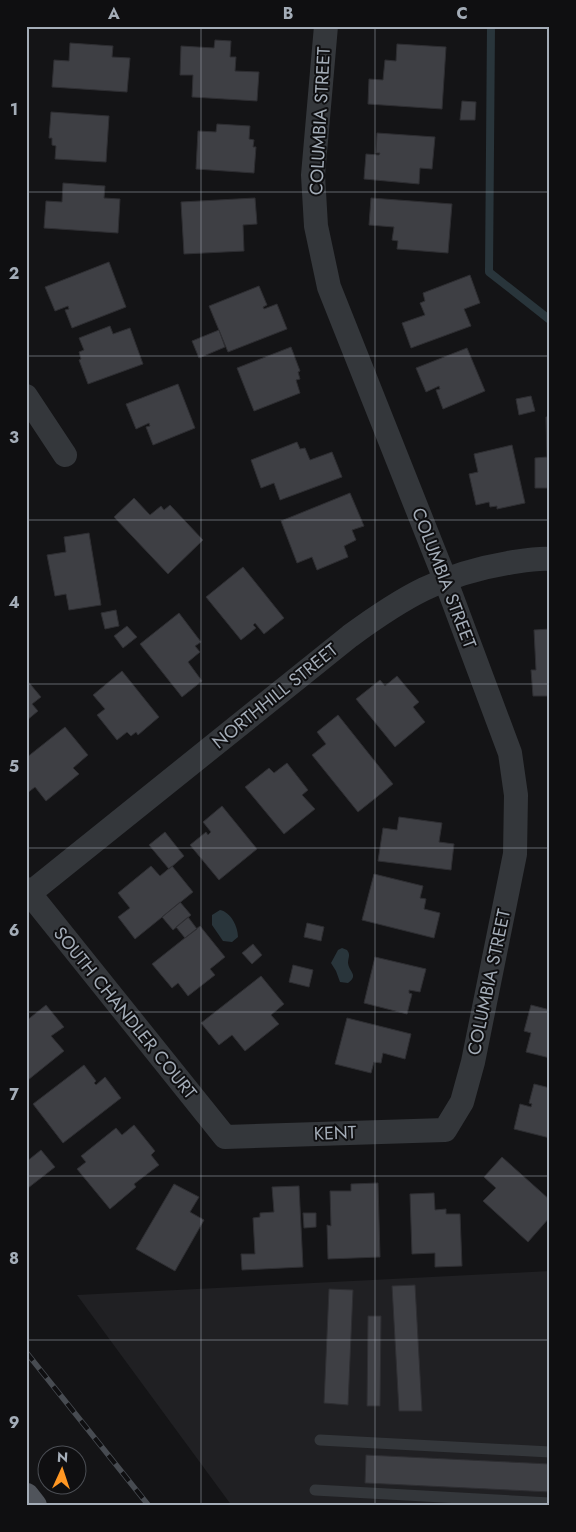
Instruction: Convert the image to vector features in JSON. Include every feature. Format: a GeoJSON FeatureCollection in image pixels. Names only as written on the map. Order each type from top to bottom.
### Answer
{"type":"FeatureCollection","features":[{"type":"Feature","properties":{"kind":"main road"},"geometry":{"type":"LineString","coordinates":[[26,1497],[33,1506]]}},
{"type":"Feature","properties":{"kind":"street","name":"COLUMBIA STREET"},"geometry":{"type":"LineString","coordinates":[[326,26],[313,175],[316,226],[329,288],[445,578],[510,753],[516,796],[515,854],[474,1053],[462,1102],[445,1130]]}},
{"type":"Feature","properties":{"kind":"street"},"geometry":{"type":"LineString","coordinates":[[26,396],[65,455]]}},
{"type":"Feature","properties":{"kind":"street","name":"NORTHHILL STREET"},"geometry":{"type":"LineString","coordinates":[[28,891],[350,636],[395,604],[445,578],[492,566],[550,559]]}},
{"type":"Feature","properties":{"kind":"street","name":"SOUTH CHANDLER COURT"},"geometry":{"type":"LineString","coordinates":[[28,891],[225,1137]]}},
{"type":"Feature","properties":{"kind":"street","name":"KENT"},"geometry":{"type":"LineString","coordinates":[[225,1137],[445,1130]]}},
{"type":"Feature","properties":{"kind":"lane"},"geometry":{"type":"LineString","coordinates":[[320,1440],[550,1452]]}},
{"type":"Feature","properties":{"kind":"lane"},"geometry":{"type":"LineString","coordinates":[[315,1490],[550,1503]]}},
{"type":"Feature","properties":{"kind":"shaded area"},"geometry":{"type":"Polygon","coordinates":[[[220,910],[231,917],[237,929],[238,937],[232,942],[223,941],[212,925],[212,915],[220,910]]]}},
{"type":"Feature","properties":{"kind":"shaded area"},"geometry":{"type":"Polygon","coordinates":[[[342,948],[349,953],[348,963],[353,976],[348,983],[340,982],[331,963],[338,950],[342,948]]]}},
{"type":"Feature","properties":{"kind":"shaded area"},"geometry":{"type":"Polygon","coordinates":[[[550,1271],[550,1506],[232,1506],[77,1295],[550,1271]]]}},
{"type":"Feature","properties":{"kind":"building"},"geometry":{"type":"Polygon","coordinates":[[[215,40],[231,41],[230,57],[236,57],[235,71],[259,72],[257,101],[192,97],[193,75],[180,75],[181,46],[214,48],[215,40]]]}},
{"type":"Feature","properties":{"kind":"building"},"geometry":{"type":"Polygon","coordinates":[[[70,43],[113,46],[112,57],[130,58],[127,92],[52,87],[54,60],[69,61],[70,43]]]}},
{"type":"Feature","properties":{"kind":"building"},"geometry":{"type":"Polygon","coordinates":[[[397,44],[446,47],[442,109],[368,104],[369,79],[383,80],[385,60],[396,61],[397,44]]]}},
{"type":"Feature","properties":{"kind":"building"},"geometry":{"type":"Polygon","coordinates":[[[462,101],[476,102],[475,120],[460,120],[462,101]]]}},
{"type":"Feature","properties":{"kind":"building"},"geometry":{"type":"Polygon","coordinates":[[[51,112],[109,116],[106,162],[55,159],[56,146],[52,145],[52,138],[49,138],[51,112]]]}},
{"type":"Feature","properties":{"kind":"building"},"geometry":{"type":"Polygon","coordinates":[[[217,124],[250,126],[249,139],[254,140],[253,147],[256,147],[254,173],[196,169],[198,131],[216,132],[217,124]]]}},
{"type":"Feature","properties":{"kind":"building"},"geometry":{"type":"Polygon","coordinates":[[[377,133],[435,137],[432,169],[420,168],[419,184],[364,179],[366,154],[379,155],[380,153],[376,153],[377,133]]]}},
{"type":"Feature","properties":{"kind":"building"},"geometry":{"type":"Polygon","coordinates":[[[63,183],[105,186],[104,198],[120,199],[118,233],[44,228],[46,201],[62,202],[63,183]]]}},
{"type":"Feature","properties":{"kind":"building"},"geometry":{"type":"Polygon","coordinates":[[[255,198],[257,224],[243,225],[244,251],[184,254],[181,202],[255,198]]]}},
{"type":"Feature","properties":{"kind":"building"},"geometry":{"type":"Polygon","coordinates":[[[371,198],[452,204],[448,253],[397,249],[398,241],[392,240],[394,227],[369,225],[371,198]]]}},
{"type":"Feature","properties":{"kind":"building"},"geometry":{"type":"Polygon","coordinates":[[[109,262],[126,307],[72,328],[65,310],[69,309],[68,306],[55,311],[45,287],[109,262]]]}},
{"type":"Feature","properties":{"kind":"building"},"geometry":{"type":"Polygon","coordinates":[[[470,275],[480,303],[464,309],[471,326],[411,348],[402,323],[425,315],[420,303],[425,301],[423,293],[470,275]]]}},
{"type":"Feature","properties":{"kind":"building"},"geometry":{"type":"Polygon","coordinates":[[[259,286],[267,305],[263,307],[264,309],[277,304],[287,329],[228,352],[209,306],[259,286]]]}},
{"type":"Feature","properties":{"kind":"building"},"geometry":{"type":"Polygon","coordinates":[[[110,326],[113,334],[130,328],[143,364],[88,384],[79,360],[81,359],[79,352],[84,350],[79,338],[110,326]]]}},
{"type":"Feature","properties":{"kind":"building"},"geometry":{"type":"Polygon","coordinates":[[[219,330],[225,347],[199,358],[192,341],[219,330]]]}},
{"type":"Feature","properties":{"kind":"building"},"geometry":{"type":"Polygon","coordinates":[[[291,347],[300,371],[298,372],[300,379],[296,380],[300,393],[254,411],[237,368],[291,347]]]}},
{"type":"Feature","properties":{"kind":"building"},"geometry":{"type":"Polygon","coordinates":[[[467,348],[485,391],[443,409],[436,390],[440,389],[439,386],[426,392],[416,368],[467,348]]]}},
{"type":"Feature","properties":{"kind":"building"},"geometry":{"type":"Polygon","coordinates":[[[178,384],[195,428],[153,445],[146,427],[150,426],[149,423],[136,429],[126,404],[178,384]]]}},
{"type":"Feature","properties":{"kind":"building"},"geometry":{"type":"Polygon","coordinates":[[[531,396],[535,411],[519,415],[516,399],[531,396]]]}},
{"type":"Feature","properties":{"kind":"building"},"geometry":{"type":"Polygon","coordinates":[[[546,417],[550,417],[550,503],[548,503],[548,488],[535,488],[535,458],[547,457],[546,417]]]}},
{"type":"Feature","properties":{"kind":"building"},"geometry":{"type":"Polygon","coordinates":[[[297,442],[300,449],[305,448],[310,460],[332,452],[342,477],[280,500],[274,483],[261,488],[251,460],[297,442]]]}},
{"type":"Feature","properties":{"kind":"building"},"geometry":{"type":"Polygon","coordinates":[[[512,445],[525,503],[497,509],[497,506],[490,507],[489,502],[476,505],[469,474],[478,472],[474,454],[512,445]]]}},
{"type":"Feature","properties":{"kind":"building"},"geometry":{"type":"Polygon","coordinates":[[[350,493],[364,526],[352,530],[356,540],[344,546],[348,557],[317,570],[312,557],[297,563],[281,521],[350,493]]]}},
{"type":"Feature","properties":{"kind":"building"},"geometry":{"type":"Polygon","coordinates":[[[134,498],[150,515],[161,506],[164,510],[170,505],[203,540],[168,574],[114,517],[134,498]]]}},
{"type":"Feature","properties":{"kind":"building"},"geometry":{"type":"Polygon","coordinates":[[[89,533],[101,605],[69,610],[66,594],[55,596],[47,555],[66,552],[64,537],[89,533]]]}},
{"type":"Feature","properties":{"kind":"building"},"geometry":{"type":"Polygon","coordinates":[[[243,567],[284,618],[264,634],[255,623],[253,625],[256,628],[241,640],[206,597],[243,567]]]}},
{"type":"Feature","properties":{"kind":"building"},"geometry":{"type":"Polygon","coordinates":[[[116,610],[119,626],[105,629],[101,613],[116,610]]]}},
{"type":"Feature","properties":{"kind":"building"},"geometry":{"type":"Polygon","coordinates":[[[179,613],[201,642],[195,646],[200,652],[188,662],[202,681],[182,697],[140,644],[179,613]]]}},
{"type":"Feature","properties":{"kind":"building"},"geometry":{"type":"Polygon","coordinates":[[[127,626],[137,637],[123,648],[114,636],[127,626]]]}},
{"type":"Feature","properties":{"kind":"building"},"geometry":{"type":"Polygon","coordinates":[[[550,629],[550,696],[533,696],[531,670],[536,670],[534,630],[550,629]]]}},
{"type":"Feature","properties":{"kind":"building"},"geometry":{"type":"Polygon","coordinates":[[[122,671],[159,717],[138,735],[136,732],[131,736],[127,732],[117,740],[97,715],[105,709],[93,695],[122,671]]]}},
{"type":"Feature","properties":{"kind":"building"},"geometry":{"type":"Polygon","coordinates":[[[397,676],[419,702],[413,707],[425,722],[395,747],[356,699],[380,680],[385,686],[397,676]]]}},
{"type":"Feature","properties":{"kind":"building"},"geometry":{"type":"Polygon","coordinates":[[[26,679],[41,697],[32,704],[38,711],[26,721],[26,679]]]}},
{"type":"Feature","properties":{"kind":"building"},"geometry":{"type":"Polygon","coordinates":[[[338,715],[393,784],[358,812],[312,755],[326,744],[317,732],[338,715]]]}},
{"type":"Feature","properties":{"kind":"building"},"geometry":{"type":"Polygon","coordinates":[[[65,727],[88,755],[73,768],[79,774],[46,801],[35,787],[26,794],[26,758],[65,727]]]}},
{"type":"Feature","properties":{"kind":"building"},"geometry":{"type":"Polygon","coordinates":[[[287,763],[308,790],[302,795],[315,809],[284,834],[245,787],[269,768],[274,773],[287,763]]]}},
{"type":"Feature","properties":{"kind":"building"},"geometry":{"type":"Polygon","coordinates":[[[222,806],[257,849],[219,880],[190,845],[206,832],[208,835],[211,832],[203,822],[222,806]]]}},
{"type":"Feature","properties":{"kind":"building"},"geometry":{"type":"Polygon","coordinates":[[[399,817],[442,823],[439,842],[454,844],[451,870],[378,861],[383,828],[397,830],[399,817]]]}},
{"type":"Feature","properties":{"kind":"building"},"geometry":{"type":"Polygon","coordinates":[[[165,832],[184,856],[169,869],[149,845],[165,832]]]}},
{"type":"Feature","properties":{"kind":"building"},"geometry":{"type":"Polygon","coordinates":[[[151,866],[160,876],[172,866],[193,892],[135,939],[118,917],[130,908],[118,893],[151,866]]]}},
{"type":"Feature","properties":{"kind":"building"},"geometry":{"type":"Polygon","coordinates":[[[374,874],[423,886],[420,898],[426,899],[424,909],[440,913],[434,938],[362,920],[374,874]]]}},
{"type":"Feature","properties":{"kind":"building"},"geometry":{"type":"Polygon","coordinates":[[[180,902],[191,915],[173,930],[162,917],[180,902]]]}},
{"type":"Feature","properties":{"kind":"building"},"geometry":{"type":"Polygon","coordinates":[[[188,917],[197,929],[185,938],[176,927],[188,917]]]}},
{"type":"Feature","properties":{"kind":"building"},"geometry":{"type":"Polygon","coordinates":[[[307,923],[324,927],[321,941],[304,937],[307,923]]]}},
{"type":"Feature","properties":{"kind":"building"},"geometry":{"type":"Polygon","coordinates":[[[200,926],[225,957],[210,969],[215,975],[188,996],[178,983],[172,988],[152,964],[200,926]]]}},
{"type":"Feature","properties":{"kind":"building"},"geometry":{"type":"Polygon","coordinates":[[[253,944],[262,955],[252,964],[242,953],[253,944]]]}},
{"type":"Feature","properties":{"kind":"building"},"geometry":{"type":"Polygon","coordinates":[[[375,957],[426,969],[420,992],[409,990],[409,993],[412,994],[407,1014],[364,1003],[375,957]]]}},
{"type":"Feature","properties":{"kind":"building"},"geometry":{"type":"Polygon","coordinates":[[[293,965],[313,970],[309,987],[289,982],[293,965]]]}},
{"type":"Feature","properties":{"kind":"building"},"geometry":{"type":"Polygon","coordinates":[[[261,976],[284,1004],[271,1015],[279,1024],[245,1051],[232,1035],[219,1045],[201,1023],[261,976]]]}},
{"type":"Feature","properties":{"kind":"building"},"geometry":{"type":"Polygon","coordinates":[[[46,1005],[64,1027],[51,1036],[64,1051],[28,1080],[26,1078],[26,1021],[46,1005]]]}},
{"type":"Feature","properties":{"kind":"building"},"geometry":{"type":"Polygon","coordinates":[[[531,1005],[550,1010],[550,1058],[526,1052],[531,1033],[524,1031],[531,1005]]]}},
{"type":"Feature","properties":{"kind":"building"},"geometry":{"type":"Polygon","coordinates":[[[347,1018],[411,1034],[405,1059],[383,1053],[381,1063],[374,1062],[371,1073],[335,1064],[347,1018]]]}},
{"type":"Feature","properties":{"kind":"building"},"geometry":{"type":"Polygon","coordinates":[[[84,1065],[96,1081],[94,1083],[96,1085],[105,1077],[121,1098],[63,1143],[33,1104],[84,1065]]]}},
{"type":"Feature","properties":{"kind":"building"},"geometry":{"type":"Polygon","coordinates":[[[534,1084],[550,1088],[550,1138],[514,1129],[520,1104],[531,1107],[532,1104],[529,1103],[534,1084]]]}},
{"type":"Feature","properties":{"kind":"building"},"geometry":{"type":"Polygon","coordinates":[[[134,1125],[155,1151],[151,1155],[159,1165],[134,1184],[136,1187],[110,1209],[77,1169],[86,1162],[81,1156],[116,1128],[122,1135],[134,1125]]]}},
{"type":"Feature","properties":{"kind":"building"},"geometry":{"type":"Polygon","coordinates":[[[41,1150],[55,1167],[28,1188],[26,1185],[26,1174],[28,1172],[26,1170],[26,1162],[41,1150]]]}},
{"type":"Feature","properties":{"kind":"building"},"geometry":{"type":"Polygon","coordinates":[[[502,1157],[550,1200],[550,1217],[528,1242],[483,1201],[496,1188],[484,1177],[502,1157]]]}},
{"type":"Feature","properties":{"kind":"building"},"geometry":{"type":"Polygon","coordinates":[[[378,1183],[380,1257],[328,1259],[327,1225],[331,1226],[330,1191],[351,1191],[351,1184],[378,1183]]]}},
{"type":"Feature","properties":{"kind":"building"},"geometry":{"type":"Polygon","coordinates":[[[174,1184],[199,1197],[190,1212],[204,1220],[175,1271],[136,1249],[174,1184]]]}},
{"type":"Feature","properties":{"kind":"building"},"geometry":{"type":"Polygon","coordinates":[[[299,1186],[303,1267],[242,1270],[241,1254],[255,1254],[253,1218],[260,1217],[260,1213],[274,1212],[272,1187],[299,1186]]]}},
{"type":"Feature","properties":{"kind":"building"},"geometry":{"type":"Polygon","coordinates":[[[434,1193],[435,1210],[446,1209],[446,1214],[460,1214],[462,1266],[435,1267],[435,1253],[412,1254],[410,1194],[434,1193]]]}},
{"type":"Feature","properties":{"kind":"building"},"geometry":{"type":"Polygon","coordinates":[[[303,1213],[316,1213],[316,1227],[304,1228],[303,1213]]]}},
{"type":"Feature","properties":{"kind":"building"},"geometry":{"type":"Polygon","coordinates":[[[415,1285],[422,1411],[399,1411],[392,1286],[415,1285]]]}},
{"type":"Feature","properties":{"kind":"building"},"geometry":{"type":"Polygon","coordinates":[[[329,1289],[353,1290],[348,1405],[324,1403],[329,1289]]]}},
{"type":"Feature","properties":{"kind":"building"},"geometry":{"type":"Polygon","coordinates":[[[368,1316],[381,1316],[380,1406],[367,1406],[368,1316]]]}},
{"type":"Feature","properties":{"kind":"building"},"geometry":{"type":"Polygon","coordinates":[[[366,1455],[550,1464],[550,1492],[365,1483],[366,1455]]]}},
{"type":"Feature","properties":{"kind":"waterway"},"geometry":{"type":"LineString","coordinates":[[491,26],[489,272],[550,320]]}},
{"type":"Feature","properties":{"kind":"railway"},"geometry":{"type":"LineString","coordinates":[[26,1352],[149,1506]]}}]}
